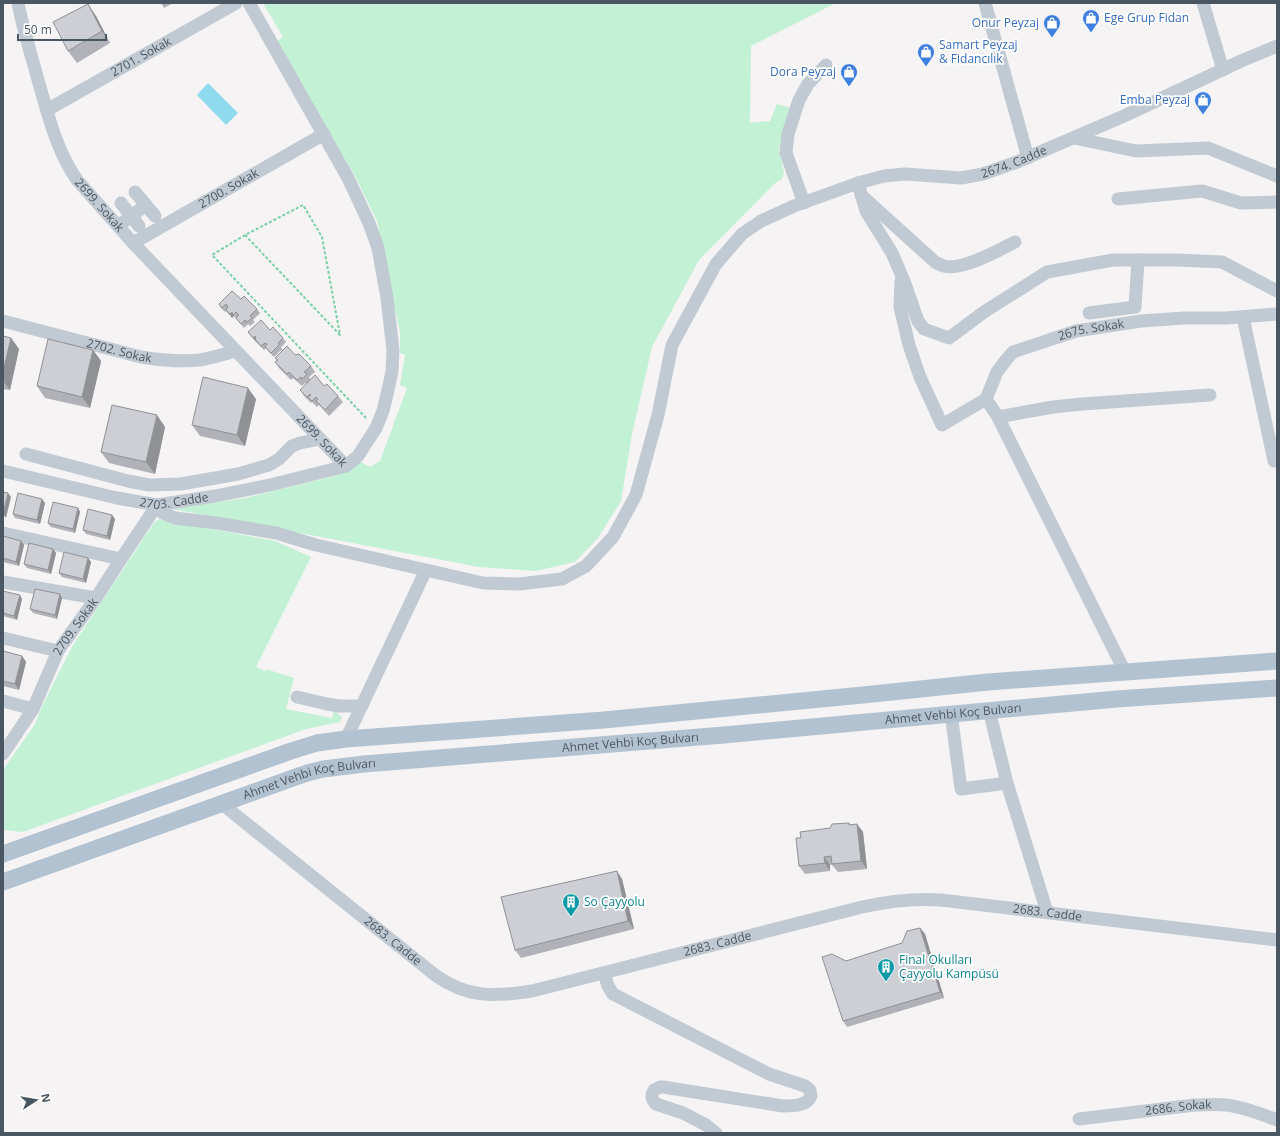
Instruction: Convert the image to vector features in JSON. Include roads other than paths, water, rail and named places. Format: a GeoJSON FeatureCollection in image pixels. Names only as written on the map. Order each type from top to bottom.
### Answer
{"type":"FeatureCollection","features":[{"type":"Feature","properties":{"kind":"main road","name":"Ahmet Vehbi Koç Bulvarı"},"geometry":{"type":"LineString","coordinates":[[3,854],[317,743],[346,739],[604,720],[988,682],[1277,662]]}},
{"type":"Feature","properties":{"kind":"main road","name":"Ahmet Vehbi Koç Bulvarı"},"geometry":{"type":"LineString","coordinates":[[3,882],[307,773],[343,766],[724,735],[951,713],[1117,699],[1277,688]]}},
{"type":"Feature","properties":{"kind":"street","name":"2699. Sokak"},"geometry":{"type":"LineString","coordinates":[[18,3],[22,22],[57,141],[69,168],[80,184],[133,243],[346,466],[358,456],[376,428],[384,411],[392,371],[393,350],[390,323],[378,248],[370,223],[352,185],[249,3]]}},
{"type":"Feature","properties":{"kind":"street","name":"2701. Sokak"},"geometry":{"type":"LineString","coordinates":[[47,110],[236,3]]}},
{"type":"Feature","properties":{"kind":"street"},"geometry":{"type":"LineString","coordinates":[[985,3],[1028,158]]}},
{"type":"Feature","properties":{"kind":"street"},"geometry":{"type":"LineString","coordinates":[[1203,3],[1224,70]]}},
{"type":"Feature","properties":{"kind":"street","name":"2674. Cadde"},"geometry":{"type":"LineString","coordinates":[[157,504],[163,513],[175,518],[217,523],[276,533],[316,545],[483,583],[518,584],[562,579],[586,566],[613,537],[636,495],[658,415],[672,346],[716,264],[742,234],[761,221],[804,203],[859,189],[884,176],[905,174],[961,178],[983,174],[1028,158],[1074,138],[1277,46]]}},
{"type":"Feature","properties":{"kind":"street"},"geometry":{"type":"LineString","coordinates":[[804,203],[786,153],[788,134],[799,100],[808,84],[826,65]]}},
{"type":"Feature","properties":{"kind":"street","name":"2700. Sokak"},"geometry":{"type":"LineString","coordinates":[[133,243],[324,134]]}},
{"type":"Feature","properties":{"kind":"street"},"geometry":{"type":"LineString","coordinates":[[1074,138],[1136,151],[1208,148],[1277,176]]}},
{"type":"Feature","properties":{"kind":"street"},"geometry":{"type":"LineString","coordinates":[[859,189],[935,262],[945,267],[964,265],[1015,242]]}},
{"type":"Feature","properties":{"kind":"street"},"geometry":{"type":"LineString","coordinates":[[859,189],[866,212],[886,243],[901,275],[918,321],[924,328],[949,338],[984,312],[1047,272],[1113,260],[1222,262],[1277,291]]}},
{"type":"Feature","properties":{"kind":"street"},"geometry":{"type":"LineString","coordinates":[[1118,198],[1202,191],[1241,203],[1277,202]]}},
{"type":"Feature","properties":{"kind":"street"},"geometry":{"type":"LineString","coordinates":[[135,192],[155,216]]}},
{"type":"Feature","properties":{"kind":"street"},"geometry":{"type":"LineString","coordinates":[[121,203],[135,221]]}},
{"type":"Feature","properties":{"kind":"street"},"geometry":{"type":"LineString","coordinates":[[118,226],[135,221],[146,205]]}},
{"type":"Feature","properties":{"kind":"street"},"geometry":{"type":"LineString","coordinates":[[1089,313],[1135,307],[1138,260]]}},
{"type":"Feature","properties":{"kind":"street"},"geometry":{"type":"LineString","coordinates":[[901,275],[900,307],[909,345],[920,377],[942,425],[986,399],[998,417],[1125,672]]}},
{"type":"Feature","properties":{"kind":"street","name":"2675. Sokak"},"geometry":{"type":"LineString","coordinates":[[986,399],[997,372],[1013,352],[1076,331],[1141,321],[1243,317],[1277,314]]}},
{"type":"Feature","properties":{"kind":"street"},"geometry":{"type":"LineString","coordinates":[[1243,317],[1274,461]]}},
{"type":"Feature","properties":{"kind":"street","name":"2702. Sokak"},"geometry":{"type":"LineString","coordinates":[[3,321],[141,357],[156,359],[198,360],[236,351]]}},
{"type":"Feature","properties":{"kind":"street"},"geometry":{"type":"LineString","coordinates":[[998,417],[1053,407],[1210,395]]}},
{"type":"Feature","properties":{"kind":"street"},"geometry":{"type":"LineString","coordinates":[[26,454],[128,481],[149,485],[173,484],[238,474],[269,465],[279,459],[292,446],[320,439]]}},
{"type":"Feature","properties":{"kind":"street","name":"2703. Cadde"},"geometry":{"type":"LineString","coordinates":[[3,471],[117,498],[157,504],[215,496],[270,485],[346,466]]}},
{"type":"Feature","properties":{"kind":"street","name":"2709. Sokak"},"geometry":{"type":"LineString","coordinates":[[3,754],[32,709],[58,652],[96,598],[120,558],[157,504]]}},
{"type":"Feature","properties":{"kind":"street"},"geometry":{"type":"LineString","coordinates":[[3,533],[120,558]]}},
{"type":"Feature","properties":{"kind":"street"},"geometry":{"type":"LineString","coordinates":[[346,739],[426,570]]}},
{"type":"Feature","properties":{"kind":"street"},"geometry":{"type":"LineString","coordinates":[[3,582],[96,598]]}},
{"type":"Feature","properties":{"kind":"street"},"geometry":{"type":"LineString","coordinates":[[3,638],[58,652]]}},
{"type":"Feature","properties":{"kind":"street"},"geometry":{"type":"LineString","coordinates":[[297,697],[339,706],[362,706]]}},
{"type":"Feature","properties":{"kind":"street"},"geometry":{"type":"LineString","coordinates":[[3,702],[32,709]]}},
{"type":"Feature","properties":{"kind":"street"},"geometry":{"type":"LineString","coordinates":[[989,710],[1007,783],[1047,912]]}},
{"type":"Feature","properties":{"kind":"street"},"geometry":{"type":"LineString","coordinates":[[951,713],[961,789],[1007,783]]}},
{"type":"Feature","properties":{"kind":"street","name":"2683. Cadde"},"geometry":{"type":"LineString","coordinates":[[222,804],[435,975],[456,988],[467,992],[482,994],[515,994],[532,991],[862,907],[904,899],[924,898],[1277,940]]}},
{"type":"Feature","properties":{"kind":"street"},"geometry":{"type":"LineString","coordinates":[[604,972],[608,986],[613,994],[769,1074],[805,1086],[810,1090],[811,1096],[808,1101],[799,1105],[783,1106],[675,1088],[660,1087],[654,1090],[652,1097],[656,1104],[683,1113],[706,1125],[716,1133]]}},
{"type":"Feature","properties":{"kind":"street","name":"2686. Sokak"},"geometry":{"type":"LineString","coordinates":[[1079,1119],[1195,1105],[1213,1105],[1244,1109],[1277,1120]]}},
{"type":"Feature","properties":{"kind":"water"},"geometry":{"type":"Polygon","coordinates":[[[208,83],[238,113],[226,125],[197,95],[208,83]]]}},
{"type":"Feature","properties":{"kind":"place","name":"Ege Grup Fidan"},"geometry":{"type":"Point","coordinates":[1091,33]}},
{"type":"Feature","properties":{"kind":"place","name":"Onur Peyzaj"},"geometry":{"type":"Point","coordinates":[1052,38]}},
{"type":"Feature","properties":{"kind":"place","name":"Samart Peyzaj & Fidancılık"},"geometry":{"type":"Point","coordinates":[926,67]}},
{"type":"Feature","properties":{"kind":"place","name":"Dora Peyzaj"},"geometry":{"type":"Point","coordinates":[849,87]}},
{"type":"Feature","properties":{"kind":"place","name":"Emba Peyzaj"},"geometry":{"type":"Point","coordinates":[1203,115]}},
{"type":"Feature","properties":{"kind":"place","name":"So Çayyolu"},"geometry":{"type":"Point","coordinates":[571,917]}},
{"type":"Feature","properties":{"kind":"place","name":"Final Okulları Çayyolu Kampüsü"},"geometry":{"type":"Point","coordinates":[886,982]}}]}
